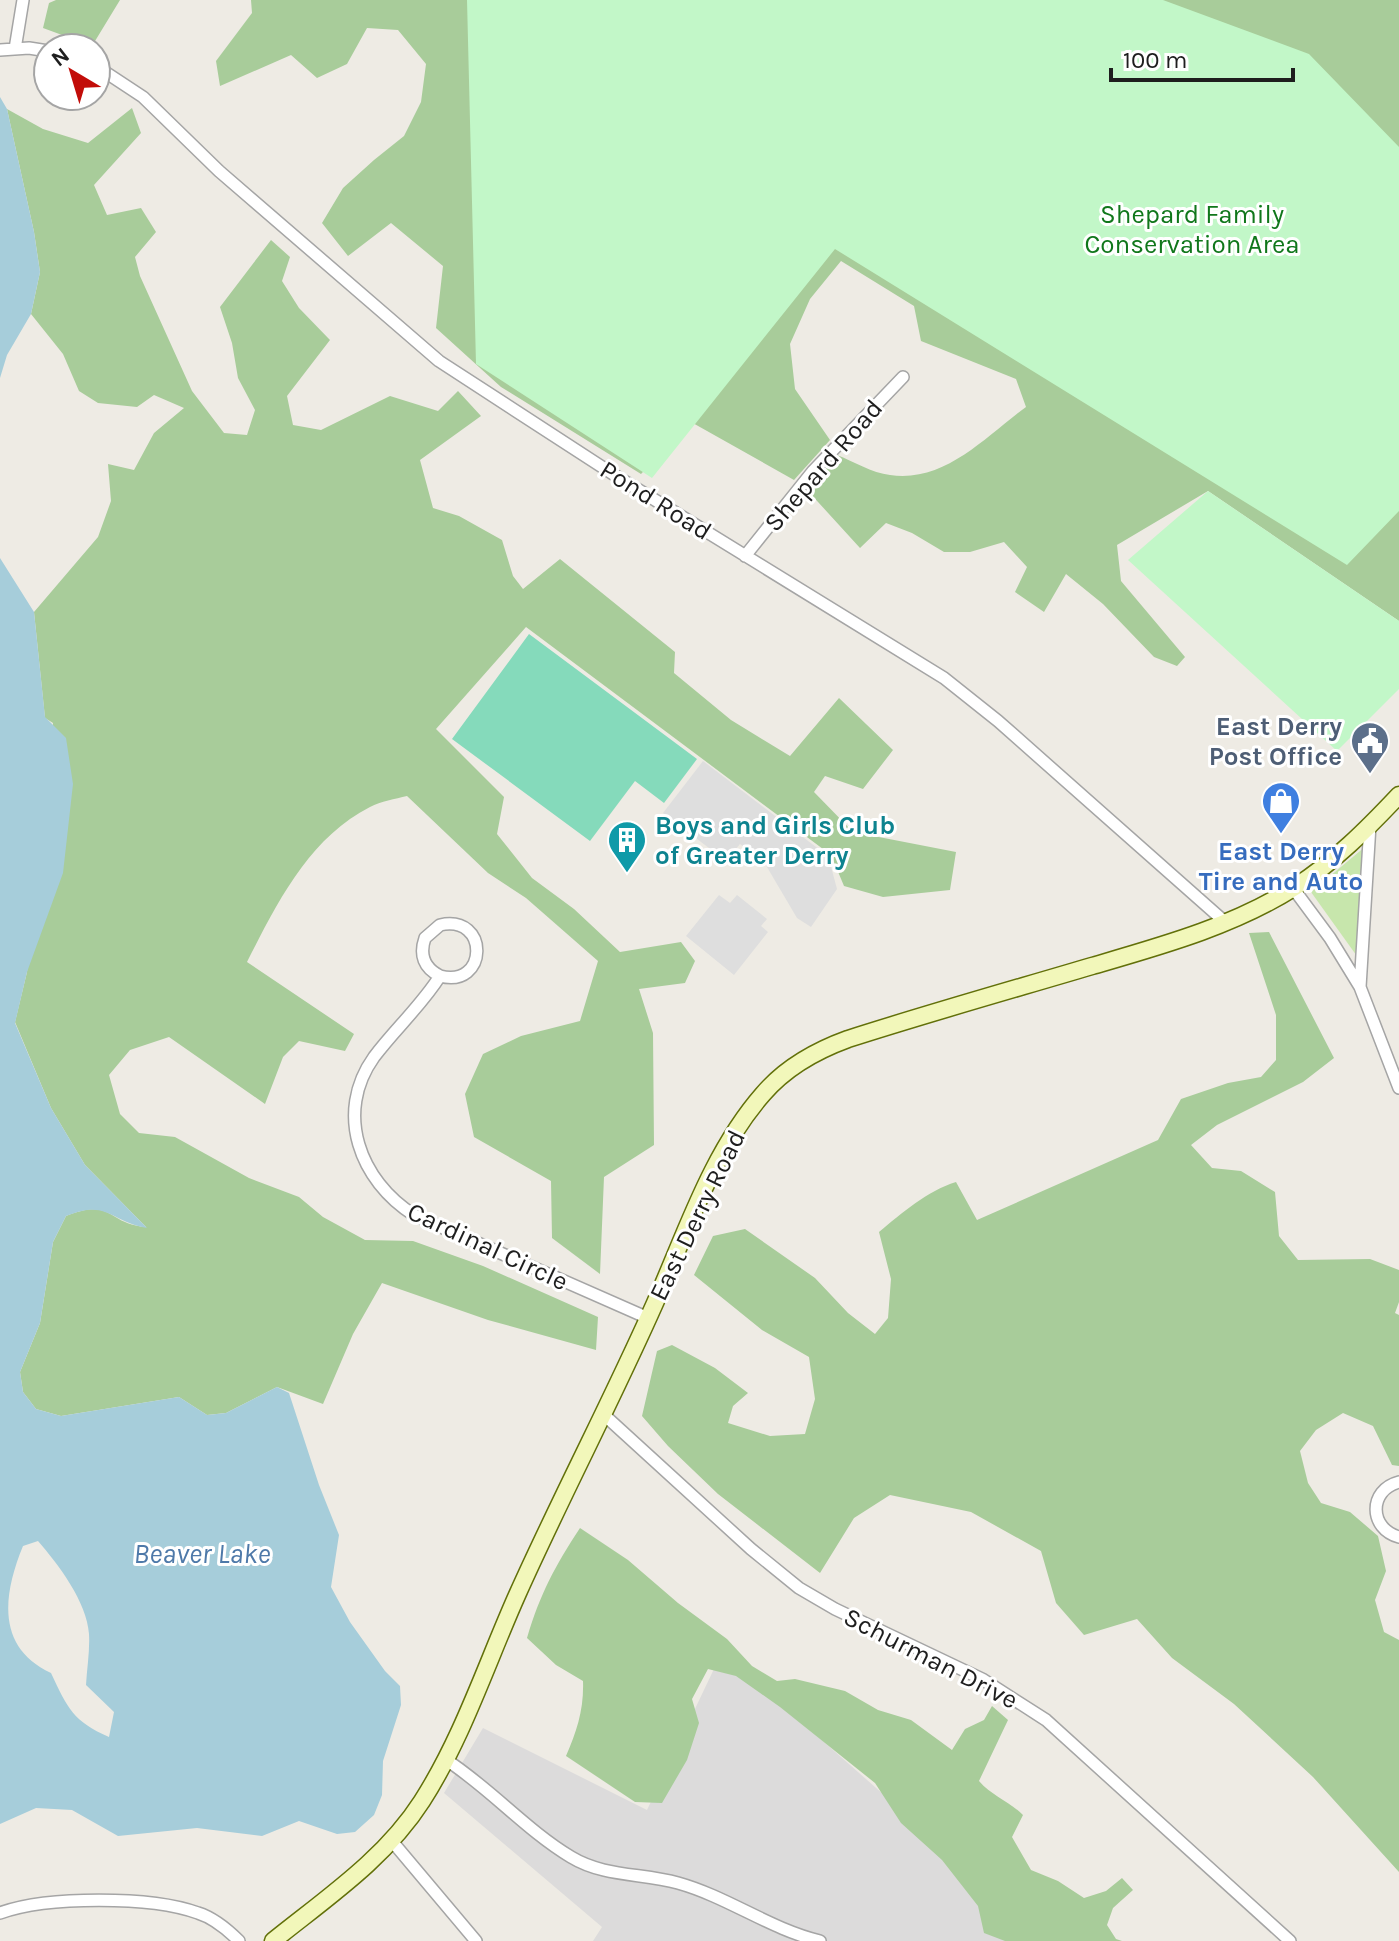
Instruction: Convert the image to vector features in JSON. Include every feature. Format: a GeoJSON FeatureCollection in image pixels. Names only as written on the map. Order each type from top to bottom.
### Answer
{"type":"FeatureCollection","features":[{"type":"Feature","properties":{"kind":"street"},"geometry":{"type":"LineString","coordinates":[[15,49],[23,0]]}},
{"type":"Feature","properties":{"kind":"street"},"geometry":{"type":"LineString","coordinates":[[0,50],[32,50]]}},
{"type":"Feature","properties":{"kind":"street","name":"Pond Road"},"geometry":{"type":"LineString","coordinates":[[112,77],[143,97],[219,171],[439,361],[960,690],[1225,922]]}},
{"type":"Feature","properties":{"kind":"street","name":"Shepard Road"},"geometry":{"type":"LineString","coordinates":[[745,556],[813,471],[903,377]]}},
{"type":"Feature","properties":{"kind":"street","name":"East Derry Road"},"geometry":{"type":"LineString","coordinates":[[273,1941],[354,1875],[391,1840],[419,1805],[445,1759],[526,1574],[648,1318],[709,1181],[737,1130],[763,1094],[795,1064],[848,1039],[1150,949],[1225,922],[1293,888],[1333,859],[1399,795]]}},
{"type":"Feature","properties":{"kind":"street"},"geometry":{"type":"LineString","coordinates":[[1360,987],[1370,825]]}},
{"type":"Feature","properties":{"kind":"street"},"geometry":{"type":"LineString","coordinates":[[1293,888],[1330,938],[1360,987],[1399,1088]]}},
{"type":"Feature","properties":{"kind":"street"},"geometry":{"type":"LineString","coordinates":[[440,925],[460,925],[475,940],[475,961],[470,970],[461,976],[440,976],[425,963],[422,948],[425,938],[440,925]]}},
{"type":"Feature","properties":{"kind":"street","name":"Cardinal Circle"},"geometry":{"type":"LineString","coordinates":[[440,976],[419,1006],[374,1057],[361,1081],[356,1102],[356,1129],[359,1147],[373,1178],[397,1204],[414,1215],[648,1318]]}},
{"type":"Feature","properties":{"kind":"street","name":"Schurman Drive"},"geometry":{"type":"LineString","coordinates":[[602,1413],[751,1549],[799,1588],[835,1609],[982,1679],[1046,1720],[1290,1941]]}},
{"type":"Feature","properties":{"kind":"street"},"geometry":{"type":"LineString","coordinates":[[1399,1482],[1379,1495],[1375,1512],[1382,1527],[1399,1537]]}},
{"type":"Feature","properties":{"kind":"street"},"geometry":{"type":"LineString","coordinates":[[445,1759],[485,1787],[558,1849],[587,1866],[679,1884],[706,1893],[796,1935],[820,1941]]}},
{"type":"Feature","properties":{"kind":"street"},"geometry":{"type":"LineString","coordinates":[[391,1840],[476,1941]]}},
{"type":"Feature","properties":{"kind":"street"},"geometry":{"type":"LineString","coordinates":[[0,1913],[26,1906],[74,1902],[153,1904],[199,1913],[224,1927],[239,1941]]}},
{"type":"Feature","properties":{"kind":"shaded area"},"geometry":{"type":"Polygon","coordinates":[[[703,761],[820,850],[830,863],[837,889],[811,927],[797,918],[764,862],[740,844],[726,861],[663,813],[703,761]]]}},
{"type":"Feature","properties":{"kind":"shaded area"},"geometry":{"type":"Polygon","coordinates":[[[719,895],[730,903],[737,895],[767,919],[761,926],[768,932],[734,975],[686,936],[719,895]]]}},
{"type":"Feature","properties":{"kind":"shaded area"},"geometry":{"type":"Polygon","coordinates":[[[722,1652],[1045,1937],[1042,1941],[593,1941],[602,1927],[444,1793],[483,1728],[647,1810],[722,1652]]]}},
{"type":"Feature","properties":{"kind":"green space"},"geometry":{"type":"Polygon","coordinates":[[[56,0],[120,0],[101,32],[54,32],[43,28],[49,3],[56,0]]]}},
{"type":"Feature","properties":{"kind":"green space","name":"Shepard Family Conservation Area"},"geometry":{"type":"Polygon","coordinates":[[[251,0],[1399,0],[1399,621],[1208,491],[1117,545],[1121,581],[1185,657],[1177,666],[1154,657],[1103,604],[1066,574],[1044,612],[1015,592],[1027,567],[1004,542],[970,552],[944,552],[912,533],[886,523],[860,548],[808,491],[837,455],[883,474],[910,476],[929,472],[963,455],[1026,407],[1016,379],[921,341],[914,306],[841,261],[810,299],[790,344],[795,389],[830,440],[794,480],[691,422],[641,474],[501,387],[436,328],[443,266],[391,223],[348,256],[322,223],[343,188],[404,136],[421,102],[426,64],[398,30],[367,28],[347,64],[317,78],[291,55],[220,86],[216,61],[252,13],[251,0]]]}},
{"type":"Feature","properties":{"kind":"green space","name":"Shepard Family Conservation Area"},"geometry":{"type":"Polygon","coordinates":[[[467,0],[1163,0],[1309,54],[1399,147],[1399,511],[1347,565],[835,249],[652,478],[476,364],[467,0]]]}},
{"type":"Feature","properties":{"kind":"green space"},"geometry":{"type":"Polygon","coordinates":[[[132,108],[141,133],[94,185],[107,215],[141,208],[156,232],[135,257],[140,276],[192,391],[224,433],[247,435],[255,410],[238,378],[232,343],[220,307],[271,240],[290,257],[282,281],[299,308],[330,340],[287,396],[293,425],[321,430],[390,396],[438,411],[458,391],[481,416],[420,460],[433,508],[459,516],[502,540],[513,576],[523,589],[560,559],[675,652],[674,673],[731,720],[790,756],[839,698],[893,750],[863,789],[825,776],[814,792],[853,832],[956,852],[950,890],[883,897],[844,886],[831,855],[526,627],[436,729],[504,797],[497,834],[532,878],[574,909],[620,952],[681,942],[695,961],[685,983],[639,989],[653,1033],[654,1145],[604,1177],[600,1274],[552,1238],[551,1181],[474,1137],[465,1094],[483,1054],[521,1036],[580,1021],[598,961],[526,898],[488,873],[407,796],[370,807],[329,836],[283,895],[247,962],[354,1034],[345,1051],[299,1041],[283,1057],[265,1104],[169,1037],[130,1050],[109,1075],[120,1114],[139,1133],[175,1137],[249,1178],[299,1197],[323,1217],[365,1240],[413,1241],[483,1266],[598,1317],[596,1350],[488,1320],[382,1283],[353,1334],[323,1404],[277,1387],[226,1413],[207,1415],[179,1397],[61,1416],[36,1409],[23,1392],[20,1372],[40,1323],[53,1242],[66,1216],[93,1209],[102,1210],[133,1225],[146,1227],[85,1165],[51,1108],[15,1022],[27,972],[53,723],[45,718],[34,612],[98,537],[111,501],[108,464],[134,470],[154,433],[184,408],[154,395],[137,407],[98,403],[79,391],[63,354],[31,314],[40,272],[7,109],[43,129],[88,143],[132,108]]]}},
{"type":"Feature","properties":{"kind":"green space"},"geometry":{"type":"Polygon","coordinates":[[[1208,491],[1399,621],[1399,689],[1337,751],[1128,560],[1208,491]]]}},
{"type":"Feature","properties":{"kind":"green space"},"geometry":{"type":"Polygon","coordinates":[[[529,634],[697,759],[664,803],[635,781],[590,841],[452,739],[529,634]]]}},
{"type":"Feature","properties":{"kind":"green space"},"geometry":{"type":"Polygon","coordinates":[[[1366,846],[1359,959],[1311,892],[1366,846]]]}},
{"type":"Feature","properties":{"kind":"green space"},"geometry":{"type":"Polygon","coordinates":[[[1269,932],[1334,1058],[1303,1082],[1217,1125],[1191,1145],[1212,1168],[1241,1171],[1275,1192],[1279,1236],[1298,1260],[1370,1259],[1399,1270],[1399,1302],[1395,1313],[1399,1315],[1399,1466],[1392,1465],[1373,1426],[1343,1413],[1316,1430],[1300,1451],[1308,1483],[1321,1503],[1350,1512],[1378,1536],[1386,1571],[1375,1600],[1384,1632],[1399,1640],[1399,1872],[1313,1777],[1234,1704],[1172,1658],[1137,1619],[1084,1635],[1056,1603],[1041,1551],[971,1512],[890,1495],[854,1518],[820,1573],[718,1494],[642,1416],[657,1351],[672,1345],[715,1368],[748,1393],[733,1406],[728,1423],[770,1436],[805,1434],[815,1399],[809,1357],[762,1330],[694,1275],[713,1236],[745,1229],[815,1278],[848,1313],[875,1334],[888,1318],[891,1279],[879,1232],[925,1197],[956,1182],[977,1220],[1158,1140],[1181,1099],[1228,1083],[1261,1077],[1276,1060],[1276,1015],[1249,933],[1269,932]]]}},
{"type":"Feature","properties":{"kind":"green space"},"geometry":{"type":"Polygon","coordinates":[[[580,1528],[628,1560],[678,1603],[727,1639],[752,1666],[777,1681],[795,1679],[845,1691],[878,1710],[911,1720],[952,1750],[965,1729],[984,1720],[992,1706],[1008,1720],[979,1781],[1023,1815],[1012,1837],[1031,1870],[1058,1881],[1084,1898],[1106,1891],[1122,1878],[1133,1890],[1113,1908],[1107,1925],[1116,1939],[1122,1941],[1005,1941],[984,1933],[978,1906],[942,1860],[901,1823],[875,1783],[736,1676],[708,1669],[692,1699],[699,1723],[687,1760],[662,1803],[635,1802],[566,1756],[579,1720],[583,1681],[556,1665],[527,1638],[549,1581],[580,1528]]]}},
{"type":"Feature","properties":{"kind":"water"},"geometry":{"type":"Polygon","coordinates":[[[0,97],[7,109],[40,272],[31,314],[7,355],[0,378],[0,97]]]}},
{"type":"Feature","properties":{"kind":"water","name":"Beaver Lake"},"geometry":{"type":"Polygon","coordinates":[[[0,558],[34,612],[45,717],[66,738],[73,784],[63,873],[27,972],[15,1023],[51,1108],[85,1165],[147,1228],[100,1210],[80,1211],[66,1216],[53,1242],[40,1323],[20,1372],[23,1392],[36,1409],[61,1416],[179,1397],[207,1415],[226,1413],[277,1387],[289,1393],[339,1535],[331,1587],[350,1622],[385,1671],[400,1686],[401,1705],[383,1761],[382,1795],[374,1815],[355,1832],[337,1834],[299,1821],[262,1836],[197,1828],[118,1836],[72,1810],[36,1808],[0,1824],[0,558]],[[38,1541],[23,1546],[10,1586],[9,1622],[14,1637],[34,1663],[51,1673],[62,1696],[79,1719],[109,1737],[114,1712],[86,1685],[89,1634],[83,1609],[70,1584],[38,1541]]]}},
{"type":"Feature","properties":{"kind":"place","name":"East Derry Post Office"},"geometry":{"type":"Point","coordinates":[1370,775]}},
{"type":"Feature","properties":{"kind":"place","name":"East Derry Tire and Auto"},"geometry":{"type":"Point","coordinates":[1281,835]}},
{"type":"Feature","properties":{"kind":"place","name":"Boys and Girls Club of Greater Derry"},"geometry":{"type":"Point","coordinates":[627,874]}}]}
